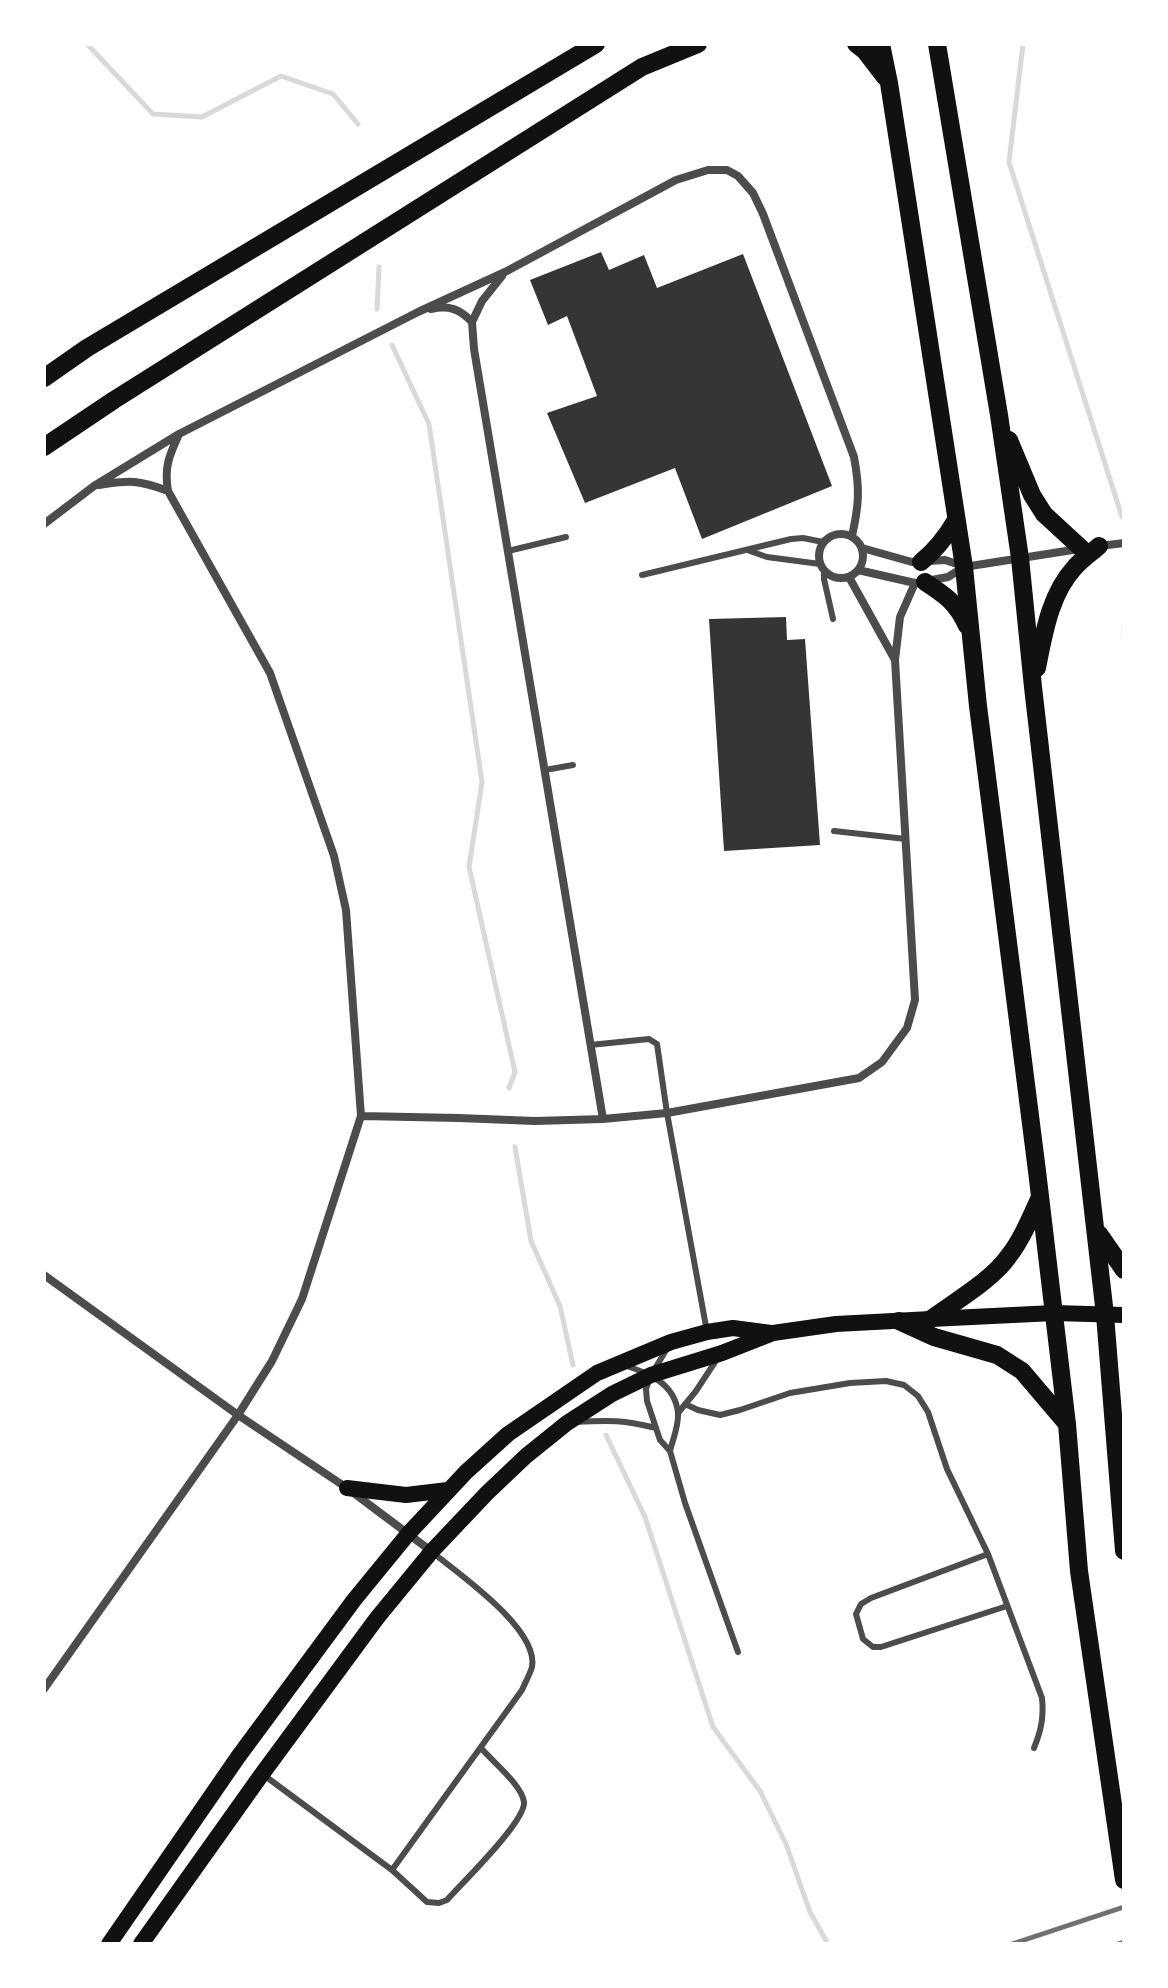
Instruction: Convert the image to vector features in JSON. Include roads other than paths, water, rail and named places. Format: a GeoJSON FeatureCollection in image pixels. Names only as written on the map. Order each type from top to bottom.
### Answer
{"type":"FeatureCollection","features":[{"type":"Feature","properties":{"kind":"main road"},"geometry":{"type":"LineString","coordinates":[[44,378],[87,348],[596,44]]}},
{"type":"Feature","properties":{"kind":"main road"},"geometry":{"type":"LineString","coordinates":[[44,447],[642,67],[698,44]]}},
{"type":"Feature","properties":{"kind":"main road"},"geometry":{"type":"LineString","coordinates":[[856,44],[889,83]]}},
{"type":"Feature","properties":{"kind":"main road"},"geometry":{"type":"LineString","coordinates":[[881,44],[964,567],[1067,1424],[1079,1571],[1123,1874]]}},
{"type":"Feature","properties":{"kind":"main road"},"geometry":{"type":"LineString","coordinates":[[937,44],[1020,558],[1096,1228],[1115,1315],[1114,1419],[1124,1551]]}},
{"type":"Feature","properties":{"kind":"main road"},"geometry":{"type":"LineString","coordinates":[[999,415],[1032,495],[1044,514],[1090,548],[1056,595],[1045,627],[1033,687]]}},
{"type":"Feature","properties":{"kind":"main road"},"geometry":{"type":"LineString","coordinates":[[921,562],[945,539],[956,520]]}},
{"type":"Feature","properties":{"kind":"main road"},"geometry":{"type":"LineString","coordinates":[[920,582],[951,599],[962,613],[970,632]]}},
{"type":"Feature","properties":{"kind":"main road"},"geometry":{"type":"LineString","coordinates":[[931,1319],[993,1273],[1008,1258],[1040,1197]]}},
{"type":"Feature","properties":{"kind":"main road"},"geometry":{"type":"LineString","coordinates":[[1096,1228],[1124,1270]]}},
{"type":"Feature","properties":{"kind":"main road"},"geometry":{"type":"LineString","coordinates":[[141,1944],[377,1618],[432,1551],[506,1475],[567,1423],[612,1394],[651,1375],[773,1333],[836,1324],[931,1319],[1054,1313],[1115,1315]]}},
{"type":"Feature","properties":{"kind":"main road"},"geometry":{"type":"LineString","coordinates":[[899,1321],[934,1337],[997,1355],[1022,1371],[1067,1424]]}},
{"type":"Feature","properties":{"kind":"main road"},"geometry":{"type":"LineString","coordinates":[[109,1944],[238,1757],[354,1600],[448,1490],[508,1434],[597,1373],[671,1342],[733,1328],[773,1333]]}},
{"type":"Feature","properties":{"kind":"main road"},"geometry":{"type":"LineString","coordinates":[[1114,1419],[1124,1392]]}},
{"type":"Feature","properties":{"kind":"main road"},"geometry":{"type":"LineString","coordinates":[[347,1488],[406,1495],[448,1490]]}},
{"type":"Feature","properties":{"kind":"street"},"geometry":{"type":"LineString","coordinates":[[44,524],[94,486],[179,434],[418,312],[505,272],[676,180],[708,170],[727,170],[738,176],[753,193],[763,214],[854,457],[859,491],[852,536]]}},
{"type":"Feature","properties":{"kind":"street"},"geometry":{"type":"LineString","coordinates":[[505,272],[482,301],[472,322],[474,349],[603,1119]]}},
{"type":"Feature","properties":{"kind":"street"},"geometry":{"type":"LineString","coordinates":[[418,312],[453,307],[472,322]]}},
{"type":"Feature","properties":{"kind":"street"},"geometry":{"type":"LineString","coordinates":[[44,1689],[238,1415],[272,1361],[302,1299],[361,1116],[346,910],[334,856],[270,673],[168,491],[166,466],[179,434]]}},
{"type":"Feature","properties":{"kind":"street"},"geometry":{"type":"LineString","coordinates":[[94,486],[126,481],[144,482],[168,491]]}},
{"type":"Feature","properties":{"kind":"street"},"geometry":{"type":"LineString","coordinates":[[837,534],[852,536],[862,548],[858,570],[849,577],[835,578],[822,567],[818,556],[823,542],[837,534]]}},
{"type":"Feature","properties":{"kind":"street"},"geometry":{"type":"LineString","coordinates":[[858,570],[920,582],[948,577],[964,567],[1124,543]]}},
{"type":"Feature","properties":{"kind":"street"},"geometry":{"type":"LineString","coordinates":[[862,548],[912,562],[945,560],[964,567]]}},
{"type":"Feature","properties":{"kind":"street"},"geometry":{"type":"LineString","coordinates":[[849,577],[895,660]]}},
{"type":"Feature","properties":{"kind":"street"},"geometry":{"type":"LineString","coordinates":[[361,1116],[535,1121],[667,1113],[859,1078],[882,1062],[907,1028],[915,1000],[895,660],[900,617],[920,582]]}},
{"type":"Feature","properties":{"kind":"street"},"geometry":{"type":"LineString","coordinates":[[44,1275],[432,1551]]}},
{"type":"Feature","properties":{"kind":"lane"},"geometry":{"type":"LineString","coordinates":[[508,551],[566,537]]}},
{"type":"Feature","properties":{"kind":"lane"},"geometry":{"type":"LineString","coordinates":[[642,575],[744,549],[803,538],[823,542]]}},
{"type":"Feature","properties":{"kind":"lane"},"geometry":{"type":"LineString","coordinates":[[744,549],[767,557],[822,567],[833,619]]}},
{"type":"Feature","properties":{"kind":"lane"},"geometry":{"type":"LineString","coordinates":[[545,770],[573,765]]}},
{"type":"Feature","properties":{"kind":"lane"},"geometry":{"type":"LineString","coordinates":[[834,831],[906,839]]}},
{"type":"Feature","properties":{"kind":"lane"},"geometry":{"type":"LineString","coordinates":[[590,1045],[637,1040],[653,1040],[657,1044],[707,1332]]}},
{"type":"Feature","properties":{"kind":"lane"},"geometry":{"type":"LineString","coordinates":[[671,1342],[651,1375],[646,1389],[647,1401],[660,1440],[670,1451],[685,1503],[738,1652]]}},
{"type":"Feature","properties":{"kind":"lane"},"geometry":{"type":"LineString","coordinates":[[670,1451],[678,1413],[722,1353]]}},
{"type":"Feature","properties":{"kind":"lane"},"geometry":{"type":"LineString","coordinates":[[618,1363],[651,1375],[665,1384],[678,1413]]}},
{"type":"Feature","properties":{"kind":"lane"},"geometry":{"type":"LineString","coordinates":[[685,1404],[720,1415],[790,1393],[850,1383],[886,1381],[904,1385],[918,1396],[928,1412],[947,1469],[988,1554],[1042,1698],[1041,1732],[1034,1748]]}},
{"type":"Feature","properties":{"kind":"lane"},"geometry":{"type":"LineString","coordinates":[[567,1423],[609,1420],[656,1428]]}},
{"type":"Feature","properties":{"kind":"lane"},"geometry":{"type":"LineString","coordinates":[[392,1870],[522,1690],[532,1666],[530,1650],[523,1635],[506,1614],[432,1551]]}},
{"type":"Feature","properties":{"kind":"lane"},"geometry":{"type":"LineString","coordinates":[[988,1554],[861,1604],[856,1614],[863,1639],[873,1647],[881,1647],[1007,1606]]}},
{"type":"Feature","properties":{"kind":"lane"},"geometry":{"type":"LineString","coordinates":[[262,1774],[392,1870],[427,1902],[439,1903],[447,1900],[523,1812],[524,1801],[520,1789],[481,1748]]}},
{"type":"Feature","properties":{"kind":"waterway"},"geometry":{"type":"LineString","coordinates":[[87,44],[153,114],[202,117],[281,76],[333,94],[358,124]]}},
{"type":"Feature","properties":{"kind":"waterway"},"geometry":{"type":"LineString","coordinates":[[1023,44],[1009,162],[1122,517]]}},
{"type":"Feature","properties":{"kind":"waterway"},"geometry":{"type":"LineString","coordinates":[[377,309],[379,267]]}},
{"type":"Feature","properties":{"kind":"waterway"},"geometry":{"type":"LineString","coordinates":[[392,345],[429,424],[482,782],[469,867],[515,1072],[509,1088]]}},
{"type":"Feature","properties":{"kind":"waterway"},"geometry":{"type":"LineString","coordinates":[[1124,628],[1124,637]]}},
{"type":"Feature","properties":{"kind":"waterway"},"geometry":{"type":"LineString","coordinates":[[515,1147],[531,1241],[560,1306],[573,1365]]}},
{"type":"Feature","properties":{"kind":"waterway"},"geometry":{"type":"LineString","coordinates":[[606,1435],[645,1517],[713,1727],[760,1791],[786,1844],[810,1912],[828,1944]]}},
{"type":"Feature","properties":{"kind":"railway"},"geometry":{"type":"LineString","coordinates":[[1012,1944],[1124,1907]]}},
{"type":"Feature","properties":{"kind":"railway"},"geometry":{"type":"LineString","coordinates":[[1118,1944],[1124,1942]]}}]}
